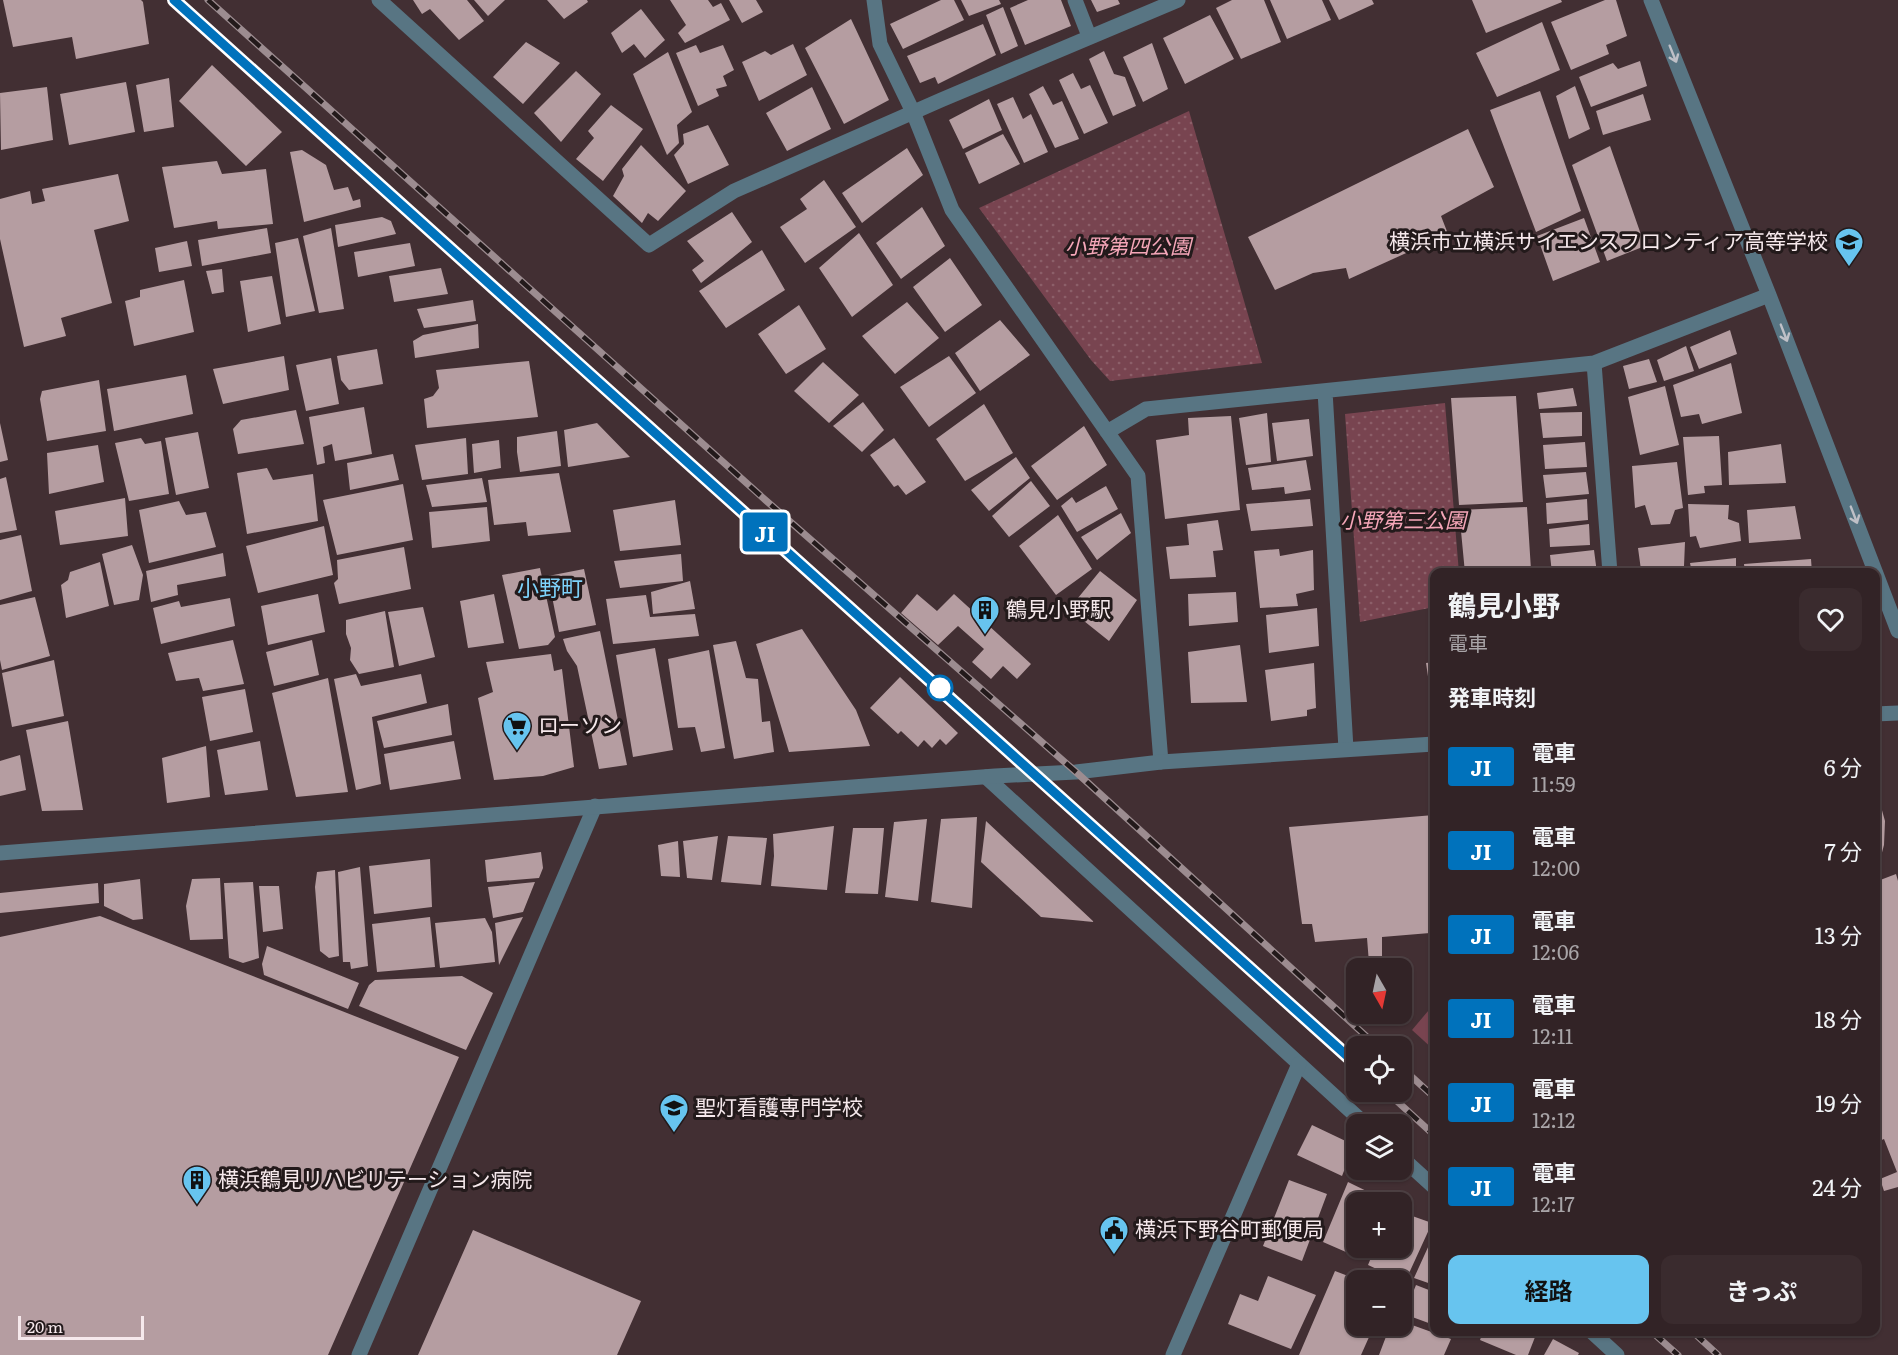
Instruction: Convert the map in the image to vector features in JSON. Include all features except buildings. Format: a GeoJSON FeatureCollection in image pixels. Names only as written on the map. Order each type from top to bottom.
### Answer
{"type":"FeatureCollection","features":[{"type":"Feature","properties":{"kind":"street"},"geometry":{"type":"LineString","coordinates":[[381,0],[649,245],[734,191],[1089,36],[1178,0]]}},
{"type":"Feature","properties":{"kind":"street"},"geometry":{"type":"LineString","coordinates":[[874,0],[880,44],[913,112],[952,210],[1138,476],[1161,762]]}},
{"type":"Feature","properties":{"kind":"street"},"geometry":{"type":"LineString","coordinates":[[1075,0],[1089,36]]}},
{"type":"Feature","properties":{"kind":"street"},"geometry":{"type":"LineString","coordinates":[[1651,0],[1769,295],[1874,568]]}},
{"type":"Feature","properties":{"kind":"street"},"geometry":{"type":"LineString","coordinates":[[1107,432],[1146,409],[1594,363],[1769,295]]}},
{"type":"Feature","properties":{"kind":"street"},"geometry":{"type":"LineString","coordinates":[[1594,363],[1610,568]]}},
{"type":"Feature","properties":{"kind":"street"},"geometry":{"type":"LineString","coordinates":[[1326,391],[1346,749]]}},
{"type":"Feature","properties":{"kind":"street"},"geometry":{"type":"LineString","coordinates":[[1880,584],[1898,631]]}},
{"type":"Feature","properties":{"kind":"street"},"geometry":{"type":"LineString","coordinates":[[1880,714],[1898,713]]}},
{"type":"Feature","properties":{"kind":"street"},"geometry":{"type":"LineString","coordinates":[[0,853],[595,806],[1076,772],[1161,762],[1430,744]]}},
{"type":"Feature","properties":{"kind":"street"},"geometry":{"type":"LineString","coordinates":[[986,777],[1354,1114]]}},
{"type":"Feature","properties":{"kind":"street"},"geometry":{"type":"LineString","coordinates":[[359,1355],[595,806]]}},
{"type":"Feature","properties":{"kind":"street"},"geometry":{"type":"LineString","coordinates":[[1173,1355],[1299,1064]]}},
{"type":"Feature","properties":{"kind":"street"},"geometry":{"type":"LineString","coordinates":[[1412,1167],[1430,1183]]}},
{"type":"Feature","properties":{"kind":"street"},"geometry":{"type":"LineString","coordinates":[[1596,1336],[1617,1355]]}},
{"type":"Feature","properties":{"kind":"green space","name":"小野第四公園"},"geometry":{"type":"Polygon","coordinates":[[[1189,111],[1262,363],[1110,381],[1091,360],[979,208],[1189,111]]]}},
{"type":"Feature","properties":{"kind":"green space","name":"小野第三公園"},"geometry":{"type":"Polygon","coordinates":[[[1445,403],[1459,568],[1430,568],[1429,608],[1360,622],[1345,414],[1445,403]]]}},
{"type":"Feature","properties":{"kind":"green space"},"geometry":{"type":"Polygon","coordinates":[[[1430,1009],[1430,1046],[1412,1030],[1430,1009]]]}},
{"type":"Feature","properties":{"kind":"railway"},"geometry":{"type":"LineString","coordinates":[[174,0],[1346,1055]]}},
{"type":"Feature","properties":{"kind":"railway"},"geometry":{"type":"LineString","coordinates":[[208,0],[762,497],[1076,772],[1366,1036]]}},
{"type":"Feature","properties":{"kind":"railway"},"geometry":{"type":"LineString","coordinates":[[1412,1077],[1430,1093]]}},
{"type":"Feature","properties":{"kind":"railway"},"geometry":{"type":"LineString","coordinates":[[1398,1102],[1430,1131]]}},
{"type":"Feature","properties":{"kind":"railway"},"geometry":{"type":"LineString","coordinates":[[1657,1336],[1678,1355]]}},
{"type":"Feature","properties":{"kind":"railway"},"geometry":{"type":"LineString","coordinates":[[1697,1336],[1718,1355]]}},
{"type":"Feature","properties":{"kind":"train","name":"JI"},"geometry":{"type":"LineString","coordinates":[[174,0],[1346,1055]]}},
{"type":"Feature","properties":{"kind":"place","name":"横浜市立横浜サイエンスフロンティア高等学校"},"geometry":{"type":"Point","coordinates":[1849,268]}},
{"type":"Feature","properties":{"kind":"place","name":"鶴見小野駅"},"geometry":{"type":"Point","coordinates":[985,636]}},
{"type":"Feature","properties":{"kind":"place","name":"ローソン"},"geometry":{"type":"Point","coordinates":[517,752]}},
{"type":"Feature","properties":{"kind":"place","name":"聖灯看護専門学校"},"geometry":{"type":"Point","coordinates":[674,1134]}},
{"type":"Feature","properties":{"kind":"place","name":"横浜鶴見リハビリテーション病院"},"geometry":{"type":"Point","coordinates":[197,1206]}},
{"type":"Feature","properties":{"kind":"place","name":"横浜下野谷町郵便局"},"geometry":{"type":"Point","coordinates":[1114,1256]}},
{"type":"Feature","properties":{"kind":"district","name":"小野町"},"geometry":{"type":"Point","coordinates":[550,588]}}]}
